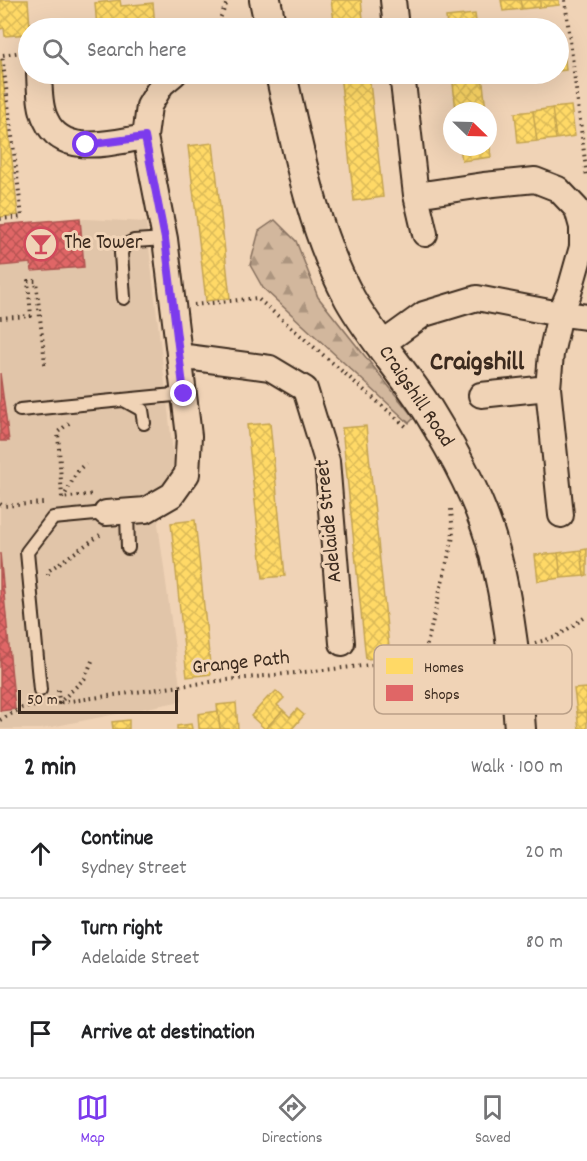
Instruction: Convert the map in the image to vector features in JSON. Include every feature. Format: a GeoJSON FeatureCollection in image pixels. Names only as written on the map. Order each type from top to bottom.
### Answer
{"type":"FeatureCollection","features":[{"type":"Feature","properties":{"kind":"street"},"geometry":{"type":"LineString","coordinates":[[265,0],[269,18]]}},
{"type":"Feature","properties":{"kind":"street"},"geometry":{"type":"LineString","coordinates":[[393,0],[395,18]]}},
{"type":"Feature","properties":{"kind":"street"},"geometry":{"type":"LineString","coordinates":[[40,84],[46,122],[58,136],[73,143],[86,145],[145,137]]}},
{"type":"Feature","properties":{"kind":"street"},"geometry":{"type":"LineString","coordinates":[[110,506],[146,510],[172,495],[187,474],[189,436],[165,239],[145,137],[149,106],[162,84]]}},
{"type":"Feature","properties":{"kind":"street","name":"Craigshill Road"},"geometry":{"type":"LineString","coordinates":[[283,84],[303,175],[318,228],[350,299],[427,409],[455,457],[478,505],[495,552],[508,614],[511,645]]}},
{"type":"Feature","properties":{"kind":"street"},"geometry":{"type":"LineString","coordinates":[[403,84],[416,195],[425,234]]}},
{"type":"Feature","properties":{"kind":"street"},"geometry":{"type":"LineString","coordinates":[[416,195],[534,180],[558,189],[576,208],[582,227],[582,248],[569,293],[560,314],[551,354],[548,388],[561,514]]}},
{"type":"Feature","properties":{"kind":"street"},"geometry":{"type":"LineString","coordinates":[[381,345],[424,314],[477,298],[587,317]]}},
{"type":"Feature","properties":{"kind":"street","name":"Adelaide Street"},"geometry":{"type":"LineString","coordinates":[[179,356],[270,368],[304,389],[327,461],[342,643]]}},
{"type":"Feature","properties":{"kind":"street"},"geometry":{"type":"LineString","coordinates":[[481,395],[548,388]]}},
{"type":"Feature","properties":{"kind":"street","name":"Craigshill Road"},"geometry":{"type":"LineString","coordinates":[[518,714],[520,729]]}},
{"type":"Feature","properties":{"kind":"lane"},"geometry":{"type":"LineString","coordinates":[[124,298],[121,253],[124,246],[134,241],[165,239]]}},
{"type":"Feature","properties":{"kind":"lane"},"geometry":{"type":"LineString","coordinates":[[20,410],[184,394]]}},
{"type":"Feature","properties":{"kind":"lane"},"geometry":{"type":"LineString","coordinates":[[124,400],[142,410],[144,423]]}},
{"type":"Feature","properties":{"kind":"lane"},"geometry":{"type":"LineString","coordinates":[[40,690],[27,552],[52,518],[110,506],[128,549]]}},
{"type":"Feature","properties":{"kind":"path"},"geometry":{"type":"LineString","coordinates":[[220,18],[228,0]]}},
{"type":"Feature","properties":{"kind":"path"},"geometry":{"type":"LineString","coordinates":[[565,0],[567,18]]}},
{"type":"Feature","properties":{"kind":"path"},"geometry":{"type":"LineString","coordinates":[[569,32],[587,177]]}},
{"type":"Feature","properties":{"kind":"path"},"geometry":{"type":"LineString","coordinates":[[0,219],[22,217],[1,55],[18,52]]}},
{"type":"Feature","properties":{"kind":"path"},"geometry":{"type":"LineString","coordinates":[[0,318],[31,316],[28,282],[36,281],[45,363],[49,362]]}},
{"type":"Feature","properties":{"kind":"path"},"geometry":{"type":"LineString","coordinates":[[172,307],[257,298],[409,430]]}},
{"type":"Feature","properties":{"kind":"path"},"geometry":{"type":"LineString","coordinates":[[62,498],[58,432],[75,419]]}},
{"type":"Feature","properties":{"kind":"path"},"geometry":{"type":"LineString","coordinates":[[62,498],[70,489],[81,467],[86,464]]}},
{"type":"Feature","properties":{"kind":"path"},"geometry":{"type":"LineString","coordinates":[[0,504],[3,506],[36,505],[62,498],[110,506],[108,529],[48,571],[49,582]]}},
{"type":"Feature","properties":{"kind":"path"},"geometry":{"type":"LineString","coordinates":[[427,645],[453,537],[451,504]]}},
{"type":"Feature","properties":{"kind":"path"},"geometry":{"type":"LineString","coordinates":[[530,645],[556,638],[587,616]]}},
{"type":"Feature","properties":{"kind":"path"},"geometry":{"type":"LineString","coordinates":[[59,703],[85,678],[92,661]]}},
{"type":"Feature","properties":{"kind":"path","name":"Grange Path"},"geometry":{"type":"LineString","coordinates":[[0,720],[22,708],[217,681],[374,665]]}},
{"type":"Feature","properties":{"kind":"path"},"geometry":{"type":"LineString","coordinates":[[57,681],[59,703]]}},
{"type":"Feature","properties":{"kind":"shaded area"},"geometry":{"type":"Polygon","coordinates":[[[86,219],[146,222],[174,461],[158,524],[182,701],[41,729],[0,729],[0,227],[86,219]]]}},
{"type":"Feature","properties":{"kind":"green space"},"geometry":{"type":"Polygon","coordinates":[[[275,220],[296,241],[318,297],[414,418],[409,423],[263,288],[250,265],[259,231],[275,220]]]}},
{"type":"Feature","properties":{"kind":"building: Homes"},"geometry":{"type":"Polygon","coordinates":[[[0,0],[28,0],[29,18],[18,18],[18,35],[5,36],[4,28],[0,29],[0,0]]]}},
{"type":"Feature","properties":{"kind":"building: Homes"},"geometry":{"type":"Polygon","coordinates":[[[120,0],[121,6],[153,3],[154,18],[96,18],[95,3],[120,0]]]}},
{"type":"Feature","properties":{"kind":"building: Homes"},"geometry":{"type":"Polygon","coordinates":[[[331,0],[361,0],[363,18],[334,18],[331,0]]]}},
{"type":"Feature","properties":{"kind":"building: Homes"},"geometry":{"type":"Polygon","coordinates":[[[501,0],[520,0],[522,9],[503,11],[501,0]]]}},
{"type":"Feature","properties":{"kind":"building: Homes"},"geometry":{"type":"Polygon","coordinates":[[[520,0],[540,0],[540,7],[522,9],[520,0]]]}},
{"type":"Feature","properties":{"kind":"building: Homes"},"geometry":{"type":"Polygon","coordinates":[[[540,0],[559,0],[559,5],[540,7],[540,0]]]}},
{"type":"Feature","properties":{"kind":"building: Homes"},"geometry":{"type":"Polygon","coordinates":[[[475,14],[476,18],[446,18],[475,14]]]}},
{"type":"Feature","properties":{"kind":"building: Homes"},"geometry":{"type":"Polygon","coordinates":[[[0,61],[18,215],[0,217],[0,61]]]}},
{"type":"Feature","properties":{"kind":"building: Homes"},"geometry":{"type":"Polygon","coordinates":[[[341,84],[370,84],[383,197],[354,201],[341,84]]]}},
{"type":"Feature","properties":{"kind":"building: Homes"},"geometry":{"type":"Polygon","coordinates":[[[453,84],[483,84],[485,102],[455,102],[453,84]]]}},
{"type":"Feature","properties":{"kind":"building: Homes"},"geometry":{"type":"Polygon","coordinates":[[[571,106],[575,136],[556,139],[552,108],[571,106]]]}},
{"type":"Feature","properties":{"kind":"building: Homes"},"geometry":{"type":"Polygon","coordinates":[[[552,108],[556,139],[537,141],[533,111],[552,108]]]}},
{"type":"Feature","properties":{"kind":"building: Homes"},"geometry":{"type":"Polygon","coordinates":[[[533,111],[537,141],[518,143],[515,113],[533,111]]]}},
{"type":"Feature","properties":{"kind":"building: Homes"},"geometry":{"type":"Polygon","coordinates":[[[213,143],[230,298],[206,301],[188,146],[213,143]]]}},
{"type":"Feature","properties":{"kind":"building: Homes"},"geometry":{"type":"Polygon","coordinates":[[[461,156],[491,156],[491,157],[462,161],[461,156]]]}},
{"type":"Feature","properties":{"kind":"building: Homes"},"geometry":{"type":"Polygon","coordinates":[[[270,423],[285,576],[263,578],[247,425],[270,423]]]}},
{"type":"Feature","properties":{"kind":"building: Homes"},"geometry":{"type":"Polygon","coordinates":[[[366,426],[389,645],[374,645],[374,658],[366,659],[342,428],[366,426]]]}},
{"type":"Feature","properties":{"kind":"building: Homes"},"geometry":{"type":"Polygon","coordinates":[[[195,520],[211,674],[187,677],[171,523],[195,520]]]}},
{"type":"Feature","properties":{"kind":"building: Homes"},"geometry":{"type":"Polygon","coordinates":[[[587,549],[587,575],[584,576],[581,550],[587,549]]]}},
{"type":"Feature","properties":{"kind":"building: Homes"},"geometry":{"type":"Polygon","coordinates":[[[581,550],[584,576],[561,578],[558,553],[581,550]]]}},
{"type":"Feature","properties":{"kind":"building: Homes"},"geometry":{"type":"Polygon","coordinates":[[[558,553],[561,578],[538,581],[535,555],[558,553]]]}},
{"type":"Feature","properties":{"kind":"building: Homes"},"geometry":{"type":"Polygon","coordinates":[[[587,688],[587,712],[577,713],[574,689],[587,688]]]}},
{"type":"Feature","properties":{"kind":"building: Homes"},"geometry":{"type":"Polygon","coordinates":[[[276,691],[284,698],[277,705],[283,710],[265,729],[251,716],[276,691]]]}},
{"type":"Feature","properties":{"kind":"building: Homes"},"geometry":{"type":"Polygon","coordinates":[[[236,703],[238,729],[220,729],[217,705],[236,703]]]}},
{"type":"Feature","properties":{"kind":"building: Homes"},"geometry":{"type":"Polygon","coordinates":[[[297,709],[304,715],[292,729],[266,729],[283,710],[290,717],[297,709]]]}},
{"type":"Feature","properties":{"kind":"building: Homes"},"geometry":{"type":"Polygon","coordinates":[[[218,711],[220,729],[199,729],[198,714],[218,711]]]}},
{"type":"Feature","properties":{"kind":"building: Homes"},"geometry":{"type":"Polygon","coordinates":[[[587,712],[587,729],[579,729],[577,713],[587,712]]]}},
{"type":"Feature","properties":{"kind":"building: Homes"},"geometry":{"type":"Polygon","coordinates":[[[129,720],[129,729],[113,729],[112,722],[129,720]]]}},
{"type":"Feature","properties":{"kind":"building: Homes"},"geometry":{"type":"Polygon","coordinates":[[[191,724],[192,729],[177,729],[177,726],[191,724]]]}},
{"type":"Feature","properties":{"kind":"building: Shops","name":"The Tower"},"geometry":{"type":"Polygon","coordinates":[[[80,218],[84,267],[32,271],[31,263],[0,266],[0,225],[80,218]]]}},
{"type":"Feature","properties":{"kind":"building: Shops"},"geometry":{"type":"Polygon","coordinates":[[[0,373],[9,441],[0,441],[0,373]]]}},
{"type":"Feature","properties":{"kind":"building: Shops"},"geometry":{"type":"Polygon","coordinates":[[[0,553],[15,709],[0,711],[0,553]]]}},
{"type":"Feature","properties":{"kind":"place","name":"The Tower"},"geometry":{"type":"Point","coordinates":[41,244]}},
{"type":"Feature","properties":{"kind":"district","name":"Craigshill"},"geometry":{"type":"Point","coordinates":[477,363]}},
{"type":"Feature","properties":{"kind":"route"},"geometry":{"type":"LineString","coordinates":[[86,145],[145,137],[165,239],[184,394]]}}]}
